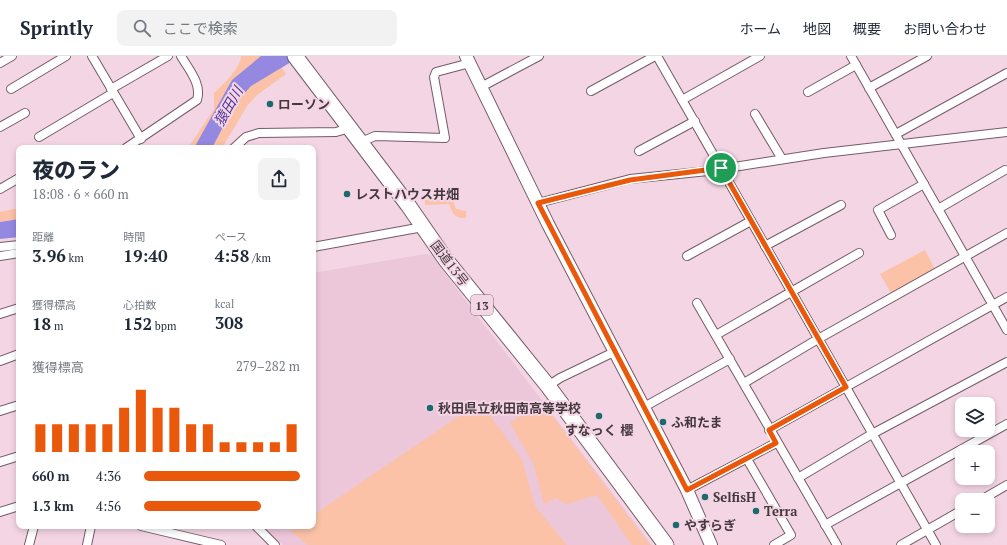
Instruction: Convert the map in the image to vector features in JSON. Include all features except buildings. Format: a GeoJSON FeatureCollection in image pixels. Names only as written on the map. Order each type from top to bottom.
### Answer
{"type":"FeatureCollection","features":[{"type":"Feature","properties":{"kind":"highway","name":"国道13号"},"geometry":{"type":"LineString","coordinates":[[298,60],[361,142],[446,260],[548,386],[666,545]]}},
{"type":"Feature","properties":{"kind":"street"},"geometry":{"type":"LineString","coordinates":[[0,63],[12,56]]}},
{"type":"Feature","properties":{"kind":"street"},"geometry":{"type":"LineString","coordinates":[[11,89],[66,56]]}},
{"type":"Feature","properties":{"kind":"street"},"geometry":{"type":"LineString","coordinates":[[92,56],[141,139]]}},
{"type":"Feature","properties":{"kind":"street"},"geometry":{"type":"LineString","coordinates":[[39,137],[168,56]]}},
{"type":"Feature","properties":{"kind":"street"},"geometry":{"type":"LineString","coordinates":[[131,145],[197,100],[199,93],[198,84],[181,56]]}},
{"type":"Feature","properties":{"kind":"street"},"geometry":{"type":"LineString","coordinates":[[481,88],[539,56]]}},
{"type":"Feature","properties":{"kind":"street"},"geometry":{"type":"LineString","coordinates":[[591,91],[656,56],[936,545]]}},
{"type":"Feature","properties":{"kind":"street"},"geometry":{"type":"LineString","coordinates":[[682,100],[760,56]]}},
{"type":"Feature","properties":{"kind":"street"},"geometry":{"type":"LineString","coordinates":[[851,56],[1007,330]]}},
{"type":"Feature","properties":{"kind":"street"},"geometry":{"type":"LineString","coordinates":[[869,88],[927,56]]}},
{"type":"Feature","properties":{"kind":"street"},"geometry":{"type":"LineString","coordinates":[[361,142],[375,136],[445,138],[434,77],[436,72],[468,60],[538,203],[614,352],[687,490],[711,545]]}},
{"type":"Feature","properties":{"kind":"street"},"geometry":{"type":"LineString","coordinates":[[808,92],[856,65]]}},
{"type":"Feature","properties":{"kind":"street"},"geometry":{"type":"LineString","coordinates":[[896,134],[1007,74]]}},
{"type":"Feature","properties":{"kind":"street"},"geometry":{"type":"LineString","coordinates":[[0,127],[25,112]]}},
{"type":"Feature","properties":{"kind":"street"},"geometry":{"type":"LineString","coordinates":[[756,114],[782,159]]}},
{"type":"Feature","properties":{"kind":"street"},"geometry":{"type":"LineString","coordinates":[[639,151],[695,122]]}},
{"type":"Feature","properties":{"kind":"street"},"geometry":{"type":"LineString","coordinates":[[237,145],[246,137],[259,133],[336,132],[350,128]]}},
{"type":"Feature","properties":{"kind":"street"},"geometry":{"type":"LineString","coordinates":[[538,203],[630,180],[782,159],[1007,132]]}},
{"type":"Feature","properties":{"kind":"street"},"geometry":{"type":"LineString","coordinates":[[938,209],[1005,170]]}},
{"type":"Feature","properties":{"kind":"street"},"geometry":{"type":"LineString","coordinates":[[0,189],[16,180]]}},
{"type":"Feature","properties":{"kind":"street"},"geometry":{"type":"LineString","coordinates":[[891,235],[878,210],[924,184]]}},
{"type":"Feature","properties":{"kind":"street"},"geometry":{"type":"LineString","coordinates":[[765,246],[841,205]]}},
{"type":"Feature","properties":{"kind":"street"},"geometry":{"type":"LineString","coordinates":[[687,256],[751,221]]}},
{"type":"Feature","properties":{"kind":"street"},"geometry":{"type":"LineString","coordinates":[[316,246],[423,227]]}},
{"type":"Feature","properties":{"kind":"street"},"geometry":{"type":"LineString","coordinates":[[744,383],[818,339],[1007,233]]}},
{"type":"Feature","properties":{"kind":"street"},"geometry":{"type":"LineString","coordinates":[[0,247],[16,245]]}},
{"type":"Feature","properties":{"kind":"street"},"geometry":{"type":"LineString","coordinates":[[0,256],[16,253]]}},
{"type":"Feature","properties":{"kind":"street"},"geometry":{"type":"LineString","coordinates":[[716,335],[859,253]]}},
{"type":"Feature","properties":{"kind":"street"},"geometry":{"type":"LineString","coordinates":[[769,430],[1007,297]]}},
{"type":"Feature","properties":{"kind":"street"},"geometry":{"type":"LineString","coordinates":[[697,303],[744,383],[776,443],[798,478],[836,545]]}},
{"type":"Feature","properties":{"kind":"street"},"geometry":{"type":"LineString","coordinates":[[0,314],[16,309]]}},
{"type":"Feature","properties":{"kind":"street"},"geometry":{"type":"LineString","coordinates":[[548,386],[560,378],[614,352]]}},
{"type":"Feature","properties":{"kind":"street"},"geometry":{"type":"LineString","coordinates":[[0,360],[16,355]]}},
{"type":"Feature","properties":{"kind":"street"},"geometry":{"type":"LineString","coordinates":[[644,407],[730,359]]}},
{"type":"Feature","properties":{"kind":"street"},"geometry":{"type":"LineString","coordinates":[[798,478],[872,434],[1007,362]]}},
{"type":"Feature","properties":{"kind":"street"},"geometry":{"type":"LineString","coordinates":[[0,411],[16,406]]}},
{"type":"Feature","properties":{"kind":"street"},"geometry":{"type":"LineString","coordinates":[[825,525],[1007,424]]}},
{"type":"Feature","properties":{"kind":"street"},"geometry":{"type":"LineString","coordinates":[[687,490],[776,443]]}},
{"type":"Feature","properties":{"kind":"street"},"geometry":{"type":"LineString","coordinates":[[0,462],[16,457]]}},
{"type":"Feature","properties":{"kind":"street"},"geometry":{"type":"LineString","coordinates":[[747,459],[792,535],[774,545]]}},
{"type":"Feature","properties":{"kind":"street"},"geometry":{"type":"LineString","coordinates":[[993,493],[1007,485]]}},
{"type":"Feature","properties":{"kind":"street"},"geometry":{"type":"LineString","coordinates":[[0,512],[16,507]]}},
{"type":"Feature","properties":{"kind":"street"},"geometry":{"type":"LineString","coordinates":[[901,545],[955,514]]}},
{"type":"Feature","properties":{"kind":"street"},"geometry":{"type":"LineString","coordinates":[[700,545],[704,537],[703,526]]}},
{"type":"Feature","properties":{"kind":"street"},"geometry":{"type":"LineString","coordinates":[[29,545],[33,529]]}},
{"type":"Feature","properties":{"kind":"street"},"geometry":{"type":"LineString","coordinates":[[87,545],[90,529]]}},
{"type":"Feature","properties":{"kind":"street"},"geometry":{"type":"LineString","coordinates":[[154,529],[221,545]]}},
{"type":"Feature","properties":{"kind":"street"},"geometry":{"type":"LineString","coordinates":[[259,529],[273,544]]}},
{"type":"Feature","properties":{"kind":"shaded area"},"geometry":{"type":"Polygon","coordinates":[[[241,56],[265,56],[200,145],[190,145],[214,109],[214,93],[235,70],[241,56]]]}},
{"type":"Feature","properties":{"kind":"shaded area"},"geometry":{"type":"Polygon","coordinates":[[[279,64],[286,74],[257,95],[247,106],[224,145],[214,145],[239,94],[279,64]]]}},
{"type":"Feature","properties":{"kind":"shaded area"},"geometry":{"type":"Polygon","coordinates":[[[452,197],[456,209],[466,211],[466,218],[454,215],[449,204],[425,205],[425,200],[452,197]]]}},
{"type":"Feature","properties":{"kind":"shaded area"},"geometry":{"type":"Polygon","coordinates":[[[16,209],[16,219],[0,222],[0,212],[16,209]]]}},
{"type":"Feature","properties":{"kind":"shaded area"},"geometry":{"type":"Polygon","coordinates":[[[925,250],[935,269],[891,293],[880,274],[925,250]]]}},
{"type":"Feature","properties":{"kind":"shaded area","name":"秋田県立秋田南高等学校"},"geometry":{"type":"Polygon","coordinates":[[[425,254],[431,255],[652,545],[283,545],[266,529],[316,529],[316,272],[425,254]]]}},
{"type":"Feature","properties":{"kind":"shaded area"},"geometry":{"type":"Polygon","coordinates":[[[480,402],[522,459],[535,506],[567,545],[308,545],[290,531],[293,529],[316,529],[316,513],[480,402]]]}},
{"type":"Feature","properties":{"kind":"shaded area"},"geometry":{"type":"Polygon","coordinates":[[[542,402],[650,545],[632,545],[597,495],[566,504],[556,498],[544,504],[533,463],[510,423],[542,402]]]}},
{"type":"Feature","properties":{"kind":"water","name":"猿田川"},"geometry":{"type":"Polygon","coordinates":[[[261,56],[301,56],[251,86],[235,104],[214,145],[196,145],[232,80],[261,56]]]}},
{"type":"Feature","properties":{"kind":"water"},"geometry":{"type":"Polygon","coordinates":[[[16,219],[16,237],[0,239],[0,222],[16,219]]]}},
{"type":"Feature","properties":{"kind":"place","name":"ローソン"},"geometry":{"type":"Point","coordinates":[270,104]}},
{"type":"Feature","properties":{"kind":"place","name":"レストハウス井畑"},"geometry":{"type":"Point","coordinates":[347,194]}},
{"type":"Feature","properties":{"kind":"place","name":"秋田県立秋田南高等学校"},"geometry":{"type":"Point","coordinates":[430,408]}},
{"type":"Feature","properties":{"kind":"place","name":"すなっく 櫻"},"geometry":{"type":"Point","coordinates":[599,416]}},
{"type":"Feature","properties":{"kind":"place","name":"ふ和たま"},"geometry":{"type":"Point","coordinates":[663,422]}},
{"type":"Feature","properties":{"kind":"place","name":"SelfisH"},"geometry":{"type":"Point","coordinates":[705,497]}},
{"type":"Feature","properties":{"kind":"place","name":"Terra"},"geometry":{"type":"Point","coordinates":[756,511]}},
{"type":"Feature","properties":{"kind":"place","name":"やすらぎ"},"geometry":{"type":"Point","coordinates":[676,525]}},
{"type":"Feature","properties":{"kind":"route"},"geometry":{"type":"LineString","coordinates":[[721,168],[846,387],[769,430],[776,443],[687,490],[658,432],[614,352],[538,203],[630,180],[721,168]]}}]}
